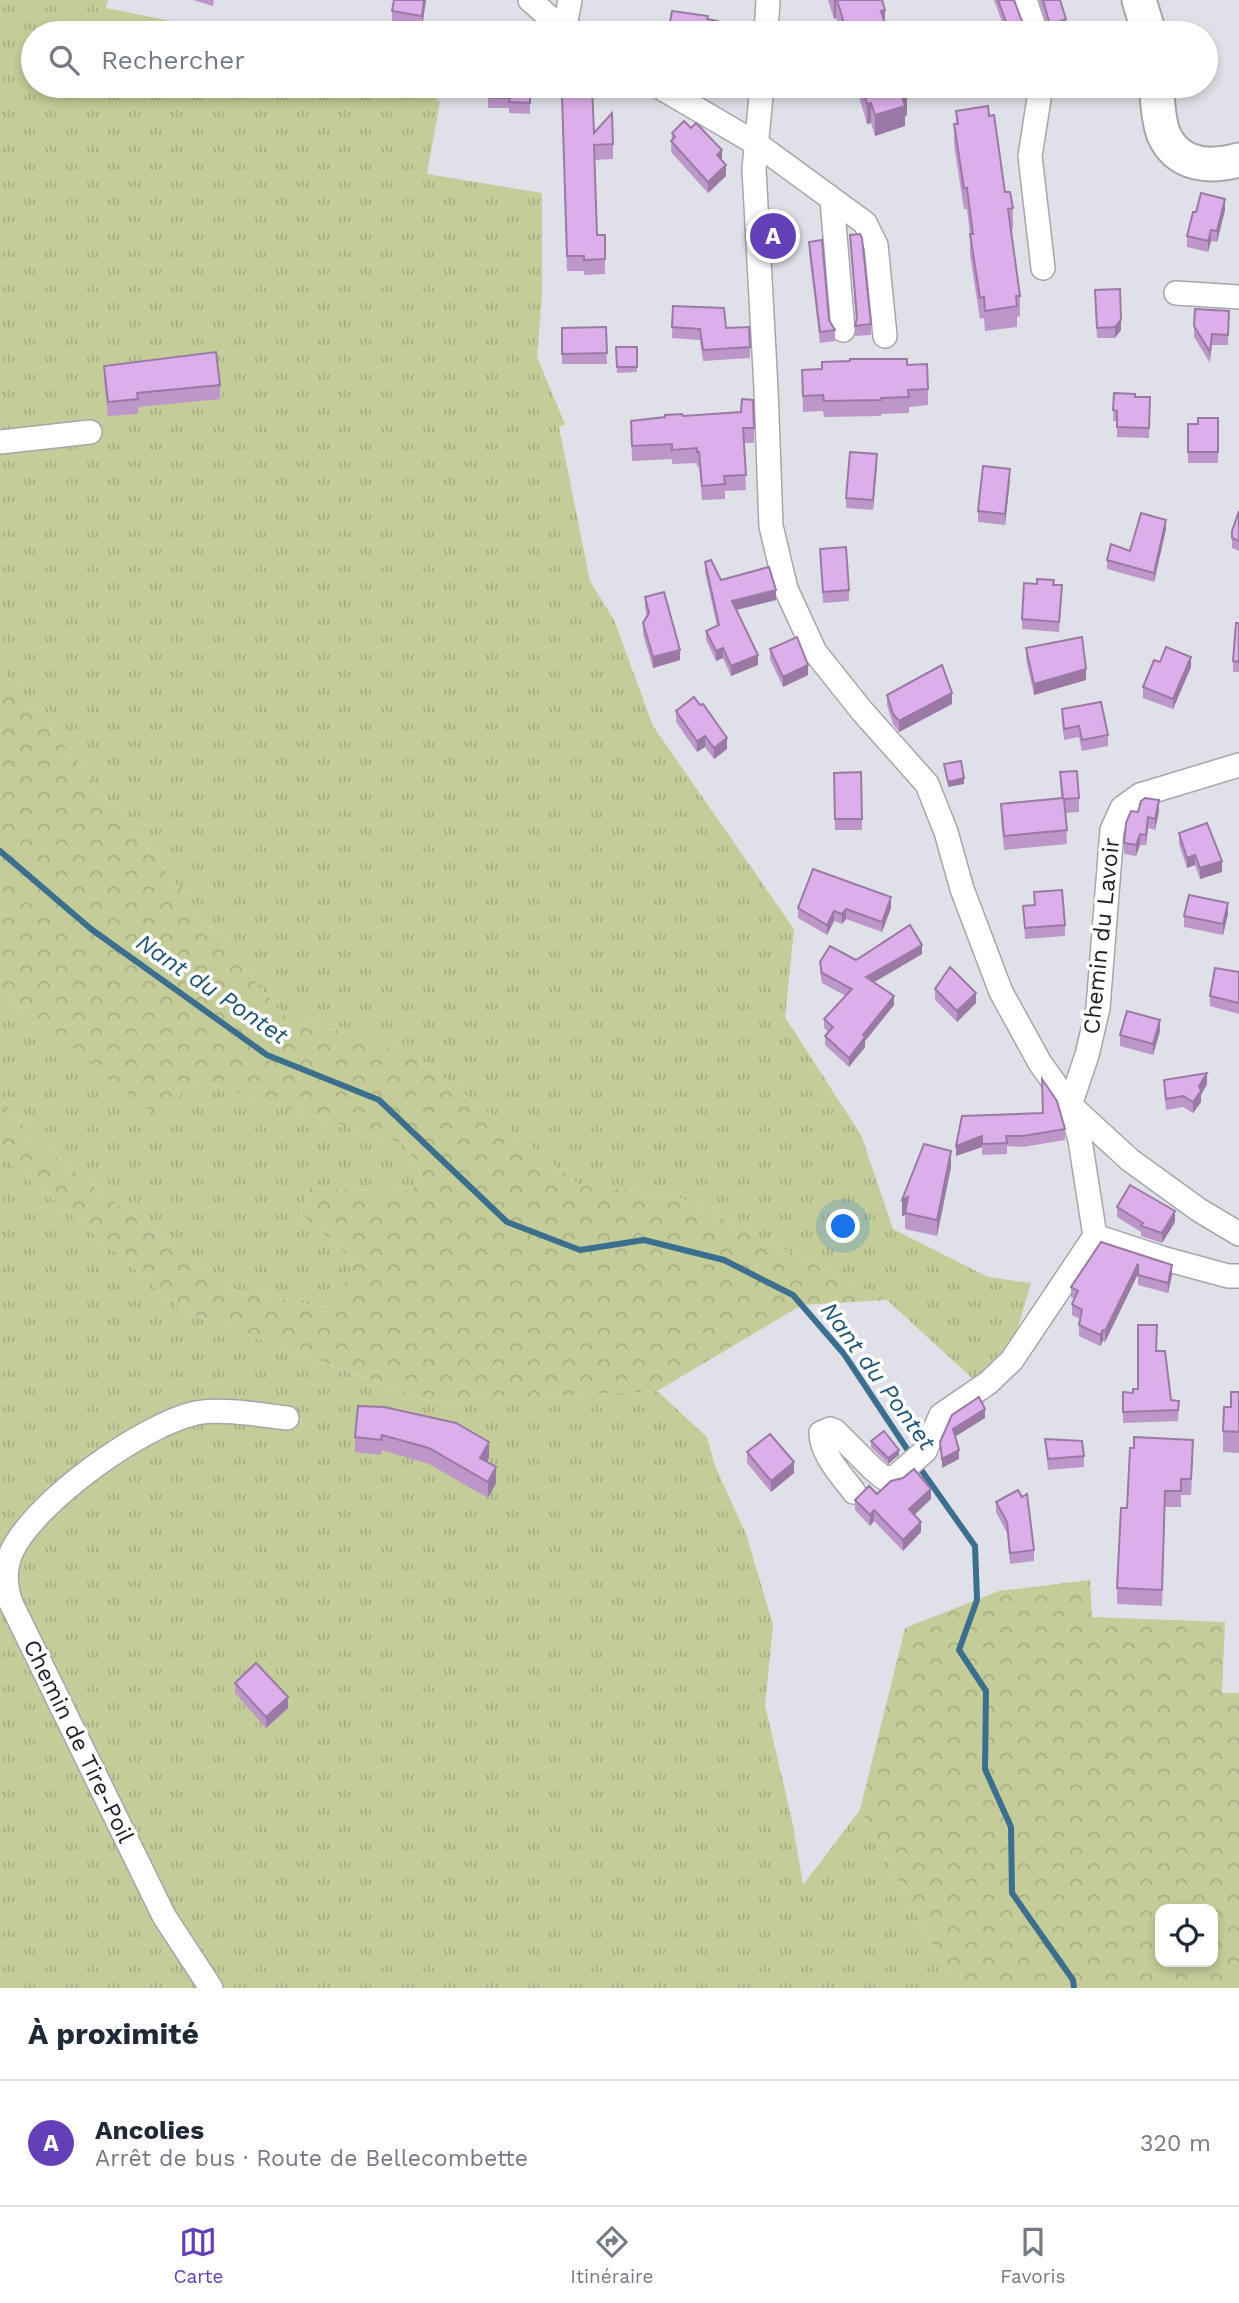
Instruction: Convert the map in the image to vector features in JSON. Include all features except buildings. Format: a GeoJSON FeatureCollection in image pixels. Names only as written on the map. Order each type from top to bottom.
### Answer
{"type":"FeatureCollection","features":[{"type":"Feature","properties":{"kind":"street"},"geometry":{"type":"LineString","coordinates":[[530,0],[552,21]]}},
{"type":"Feature","properties":{"kind":"street"},"geometry":{"type":"LineString","coordinates":[[567,21],[570,0]]}},
{"type":"Feature","properties":{"kind":"street"},"geometry":{"type":"LineString","coordinates":[[767,21],[768,0]]}},
{"type":"Feature","properties":{"kind":"street"},"geometry":{"type":"LineString","coordinates":[[1026,0],[1032,21]]}},
{"type":"Feature","properties":{"kind":"street"},"geometry":{"type":"LineString","coordinates":[[1139,0],[1145,21]]}},
{"type":"Feature","properties":{"kind":"street"},"geometry":{"type":"LineString","coordinates":[[679,98],[757,144],[866,223],[876,244],[885,336]]}},
{"type":"Feature","properties":{"kind":"street"},"geometry":{"type":"LineString","coordinates":[[761,98],[754,169],[771,526],[786,589],[815,652],[862,711],[927,784],[946,832],[962,889],[1001,992],[1040,1063],[1070,1105],[1130,1160],[1199,1210],[1239,1234]]}},
{"type":"Feature","properties":{"kind":"street"},"geometry":{"type":"LineString","coordinates":[[1039,98],[1030,156],[1043,268]]}},
{"type":"Feature","properties":{"kind":"street"},"geometry":{"type":"LineString","coordinates":[[1158,98],[1164,134],[1175,152],[1196,164],[1219,165],[1239,160]]}},
{"type":"Feature","properties":{"kind":"street"},"geometry":{"type":"LineString","coordinates":[[832,200],[843,330]]}},
{"type":"Feature","properties":{"kind":"street"},"geometry":{"type":"LineString","coordinates":[[1175,293],[1239,296]]}},
{"type":"Feature","properties":{"kind":"street"},"geometry":{"type":"LineString","coordinates":[[0,442],[90,432]]}},
{"type":"Feature","properties":{"kind":"street","name":"Chemin du Lavoir"},"geometry":{"type":"LineString","coordinates":[[1070,1105],[1087,1055],[1098,1008],[1112,830],[1122,808],[1140,795],[1239,765]]}},
{"type":"Feature","properties":{"kind":"street"},"geometry":{"type":"LineString","coordinates":[[854,1492],[833,1463],[821,1440],[821,1433],[830,1429],[835,1431],[884,1478],[895,1477],[925,1451],[941,1415],[988,1383],[1012,1360],[1095,1236],[1080,1140],[1070,1105]]}},
{"type":"Feature","properties":{"kind":"street"},"geometry":{"type":"LineString","coordinates":[[1095,1236],[1162,1258],[1228,1276],[1239,1276]]}},
{"type":"Feature","properties":{"kind":"street","name":"Chemin de Tire-Poil"},"geometry":{"type":"LineString","coordinates":[[211,1988],[164,1916],[11,1603],[5,1584],[11,1552],[37,1513],[101,1462],[151,1429],[197,1413],[245,1413],[287,1418]]}},
{"type":"Feature","properties":{"kind":"green space"},"geometry":{"type":"Polygon","coordinates":[[[0,0],[108,0],[106,8],[172,21],[21,21],[21,98],[436,98],[440,102],[427,174],[542,193],[542,296],[537,357],[565,424],[559,427],[590,581],[614,620],[653,726],[794,929],[785,1017],[861,1135],[893,1229],[988,1277],[1031,1283],[1015,1339],[973,1379],[887,1300],[674,1195],[580,1185],[414,1054],[282,1014],[0,667],[0,0]]]}},
{"type":"Feature","properties":{"kind":"green space"},"geometry":{"type":"Polygon","coordinates":[[[0,667],[282,1014],[414,1054],[580,1185],[674,1195],[888,1300],[802,1305],[657,1391],[431,1402],[184,1311],[0,1154],[0,1097],[36,1142],[226,1288],[336,1310],[354,1260],[301,1214],[308,1188],[401,1192],[426,1183],[405,1144],[196,1080],[157,1117],[0,992],[0,667]]]}},
{"type":"Feature","properties":{"kind":"green space"},"geometry":{"type":"Polygon","coordinates":[[[0,992],[33,1016],[196,1080],[405,1144],[426,1183],[401,1192],[308,1188],[301,1214],[354,1260],[337,1310],[226,1288],[36,1142],[0,1097],[0,992]]]}},
{"type":"Feature","properties":{"kind":"green space"},"geometry":{"type":"Polygon","coordinates":[[[0,1154],[184,1311],[430,1402],[657,1391],[707,1437],[715,1466],[746,1534],[773,1625],[765,1705],[793,1825],[803,1885],[860,1810],[947,1971],[938,1988],[0,1988],[0,1154]]]}},
{"type":"Feature","properties":{"kind":"green space"},"geometry":{"type":"Polygon","coordinates":[[[1090,1580],[1092,1617],[1225,1622],[1222,1693],[1239,1693],[1239,1988],[938,1988],[947,1971],[860,1810],[905,1628],[999,1591],[1090,1580]]]}},
{"type":"Feature","properties":{"kind":"waterway","name":"Nant du Pontet"},"geometry":{"type":"LineString","coordinates":[[0,851],[91,929],[267,1055],[379,1100],[507,1222],[580,1250],[644,1240],[724,1260],[793,1295],[844,1354],[911,1455]]}},
{"type":"Feature","properties":{"kind":"waterway","name":"Nant du Pontet"},"geometry":{"type":"LineString","coordinates":[[917,1464],[975,1546],[977,1600],[959,1650],[986,1691],[985,1769],[1011,1827],[1012,1893],[1073,1980],[1074,1988]]}},
{"type":"Feature","properties":{"kind":"place","name":"Ancolies"},"geometry":{"type":"Point","coordinates":[773,236]}}]}
